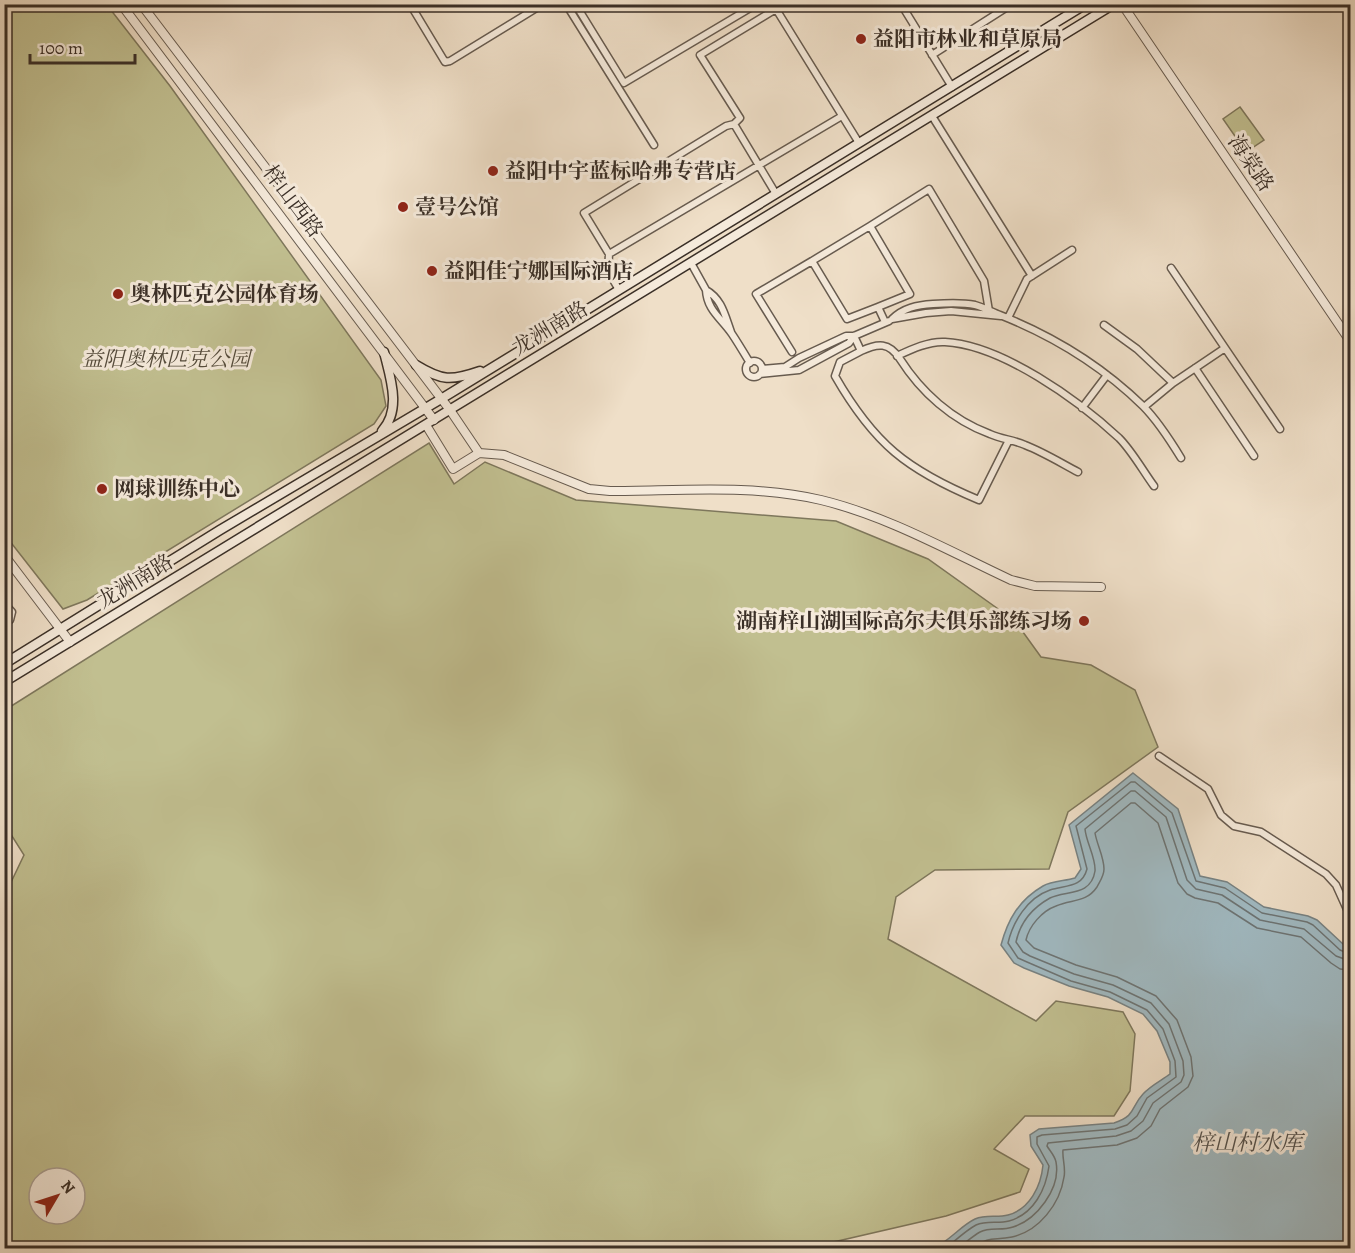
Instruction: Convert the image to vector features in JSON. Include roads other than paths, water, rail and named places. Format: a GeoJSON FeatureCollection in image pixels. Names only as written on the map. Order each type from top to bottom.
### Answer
{"type":"FeatureCollection","features":[{"type":"Feature","properties":{"kind":"main road","name":"龙洲南路"},"geometry":{"type":"LineString","coordinates":[[4,664],[220,530],[441,399],[1086,4]]}},
{"type":"Feature","properties":{"kind":"main road","name":"龙洲南路"},"geometry":{"type":"LineString","coordinates":[[4,682],[1114,4]]}},
{"type":"Feature","properties":{"kind":"main road"},"geometry":{"type":"LineString","coordinates":[[376,437],[386,427],[394,407],[384,352]]}},
{"type":"Feature","properties":{"kind":"main road"},"geometry":{"type":"LineString","coordinates":[[416,365],[446,379],[466,376],[497,364]]}},
{"type":"Feature","properties":{"kind":"street","name":"梓山西路"},"geometry":{"type":"LineString","coordinates":[[121,4],[434,420]]}},
{"type":"Feature","properties":{"kind":"street","name":"梓山西路"},"geometry":{"type":"LineString","coordinates":[[141,4],[450,410],[478,453]]}},
{"type":"Feature","properties":{"kind":"street"},"geometry":{"type":"LineString","coordinates":[[410,4],[445,62],[543,4]]}},
{"type":"Feature","properties":{"kind":"street"},"geometry":{"type":"LineString","coordinates":[[566,4],[654,146]]}},
{"type":"Feature","properties":{"kind":"street"},"geometry":{"type":"LineString","coordinates":[[579,4],[579,10],[624,83],[757,4]]}},
{"type":"Feature","properties":{"kind":"street"},"geometry":{"type":"LineString","coordinates":[[901,4],[952,87]]}},
{"type":"Feature","properties":{"kind":"street"},"geometry":{"type":"LineString","coordinates":[[932,55],[1012,4]]}},
{"type":"Feature","properties":{"kind":"street","name":"海棠路"},"geometry":{"type":"LineString","coordinates":[[1122,4],[1350,341]]}},
{"type":"Feature","properties":{"kind":"street"},"geometry":{"type":"LineString","coordinates":[[619,290],[608,271],[609,254],[584,213],[726,126],[734,124],[740,118],[700,55],[776,9],[859,143]]}},
{"type":"Feature","properties":{"kind":"street"},"geometry":{"type":"LineString","coordinates":[[609,254],[842,116]]}},
{"type":"Feature","properties":{"kind":"street"},"geometry":{"type":"LineString","coordinates":[[932,116],[1032,276]]}},
{"type":"Feature","properties":{"kind":"street"},"geometry":{"type":"LineString","coordinates":[[734,124],[776,194]]}},
{"type":"Feature","properties":{"kind":"street"},"geometry":{"type":"LineString","coordinates":[[792,352],[756,294],[929,189],[984,281],[988,311]]}},
{"type":"Feature","properties":{"kind":"street"},"geometry":{"type":"LineString","coordinates":[[812,261],[847,320],[910,294],[870,226]]}},
{"type":"Feature","properties":{"kind":"street"},"geometry":{"type":"LineString","coordinates":[[1004,317],[1027,279],[1072,250]]}},
{"type":"Feature","properties":{"kind":"street"},"geometry":{"type":"LineString","coordinates":[[691,263],[706,290],[715,295],[724,310],[731,332],[750,363]]}},
{"type":"Feature","properties":{"kind":"street"},"geometry":{"type":"LineString","coordinates":[[1171,268],[1280,429]]}},
{"type":"Feature","properties":{"kind":"street"},"geometry":{"type":"LineString","coordinates":[[892,319],[900,310],[933,304],[974,305],[1053,339],[1107,375],[1144,407],[1163,430],[1181,458]]}},
{"type":"Feature","properties":{"kind":"street"},"geometry":{"type":"LineString","coordinates":[[878,307],[885,322]]}},
{"type":"Feature","properties":{"kind":"street"},"geometry":{"type":"LineString","coordinates":[[761,372],[757,362],[750,363],[746,367],[748,375],[753,377],[761,372],[785,367],[846,336],[854,336],[892,319],[951,311],[1004,317]]}},
{"type":"Feature","properties":{"kind":"street"},"geometry":{"type":"LineString","coordinates":[[1104,325],[1137,349],[1173,383]]}},
{"type":"Feature","properties":{"kind":"street"},"geometry":{"type":"LineString","coordinates":[[854,336],[861,351]]}},
{"type":"Feature","properties":{"kind":"street"},"geometry":{"type":"LineString","coordinates":[[761,372],[799,369],[849,343],[854,336]]}},
{"type":"Feature","properties":{"kind":"street"},"geometry":{"type":"LineString","coordinates":[[897,356],[917,346],[944,342],[996,354],[1046,382],[1082,408],[1120,440],[1154,486]]}},
{"type":"Feature","properties":{"kind":"street"},"geometry":{"type":"LineString","coordinates":[[1009,440],[979,500],[940,484],[906,464],[878,439],[849,402],[835,376],[840,362],[876,344],[886,345],[897,356],[912,379],[941,406],[965,422],[989,434],[1024,444],[1078,472]]}},
{"type":"Feature","properties":{"kind":"street"},"geometry":{"type":"LineString","coordinates":[[1144,407],[1173,383],[1225,348]]}},
{"type":"Feature","properties":{"kind":"street"},"geometry":{"type":"LineString","coordinates":[[1195,368],[1254,456]]}},
{"type":"Feature","properties":{"kind":"street"},"geometry":{"type":"LineString","coordinates":[[1082,408],[1107,375]]}},
{"type":"Feature","properties":{"kind":"street"},"geometry":{"type":"LineString","coordinates":[[426,425],[453,469],[478,453],[504,455],[589,489],[746,491],[820,500],[861,512],[1011,580],[1035,586],[1101,587]]}},
{"type":"Feature","properties":{"kind":"street"},"geometry":{"type":"LineString","coordinates":[[4,555],[70,642]]}},
{"type":"Feature","properties":{"kind":"street"},"geometry":{"type":"LineString","coordinates":[[4,603],[12,612],[10,620],[4,624]]}},
{"type":"Feature","properties":{"kind":"street"},"geometry":{"type":"LineString","coordinates":[[1159,756],[1208,789],[1221,815],[1234,826],[1261,832],[1326,874],[1336,885],[1350,916]]}},
{"type":"Feature","properties":{"kind":"water","name":"梓山村水库"},"geometry":{"type":"Polygon","coordinates":[[[1133,773],[1178,809],[1200,876],[1227,882],[1264,907],[1317,920],[1350,949],[1350,1248],[933,1248],[975,1219],[1008,1215],[1016,1212],[1028,1202],[1040,1181],[1043,1165],[1031,1146],[1030,1135],[1039,1129],[1114,1123],[1121,1120],[1130,1114],[1146,1091],[1170,1074],[1170,1062],[1157,1031],[1143,1014],[1108,997],[1069,986],[1024,968],[1014,963],[1001,945],[1011,919],[1027,897],[1047,884],[1075,878],[1081,869],[1069,825],[1133,773]]]}},
{"type":"Feature","properties":{"kind":"place","name":"益阳市林业和草原局"},"geometry":{"type":"Point","coordinates":[861,39]}},
{"type":"Feature","properties":{"kind":"place","name":"益阳中宇蓝标哈弗专营店"},"geometry":{"type":"Point","coordinates":[493,171]}},
{"type":"Feature","properties":{"kind":"place","name":"壹号公馆"},"geometry":{"type":"Point","coordinates":[403,207]}},
{"type":"Feature","properties":{"kind":"place","name":"益阳佳宁娜国际酒店"},"geometry":{"type":"Point","coordinates":[432,271]}},
{"type":"Feature","properties":{"kind":"place","name":"奥林匹克公园体育场"},"geometry":{"type":"Point","coordinates":[118,294]}},
{"type":"Feature","properties":{"kind":"place","name":"网球训练中心"},"geometry":{"type":"Point","coordinates":[102,489]}},
{"type":"Feature","properties":{"kind":"place","name":"湖南梓山湖国际高尔夫俱乐部练习场"},"geometry":{"type":"Point","coordinates":[1084,621]}},
{"type":"Feature","properties":{"kind":"park label","name":"益阳奥林匹克公园"},"geometry":{"type":"Point","coordinates":[166,359]}}]}
